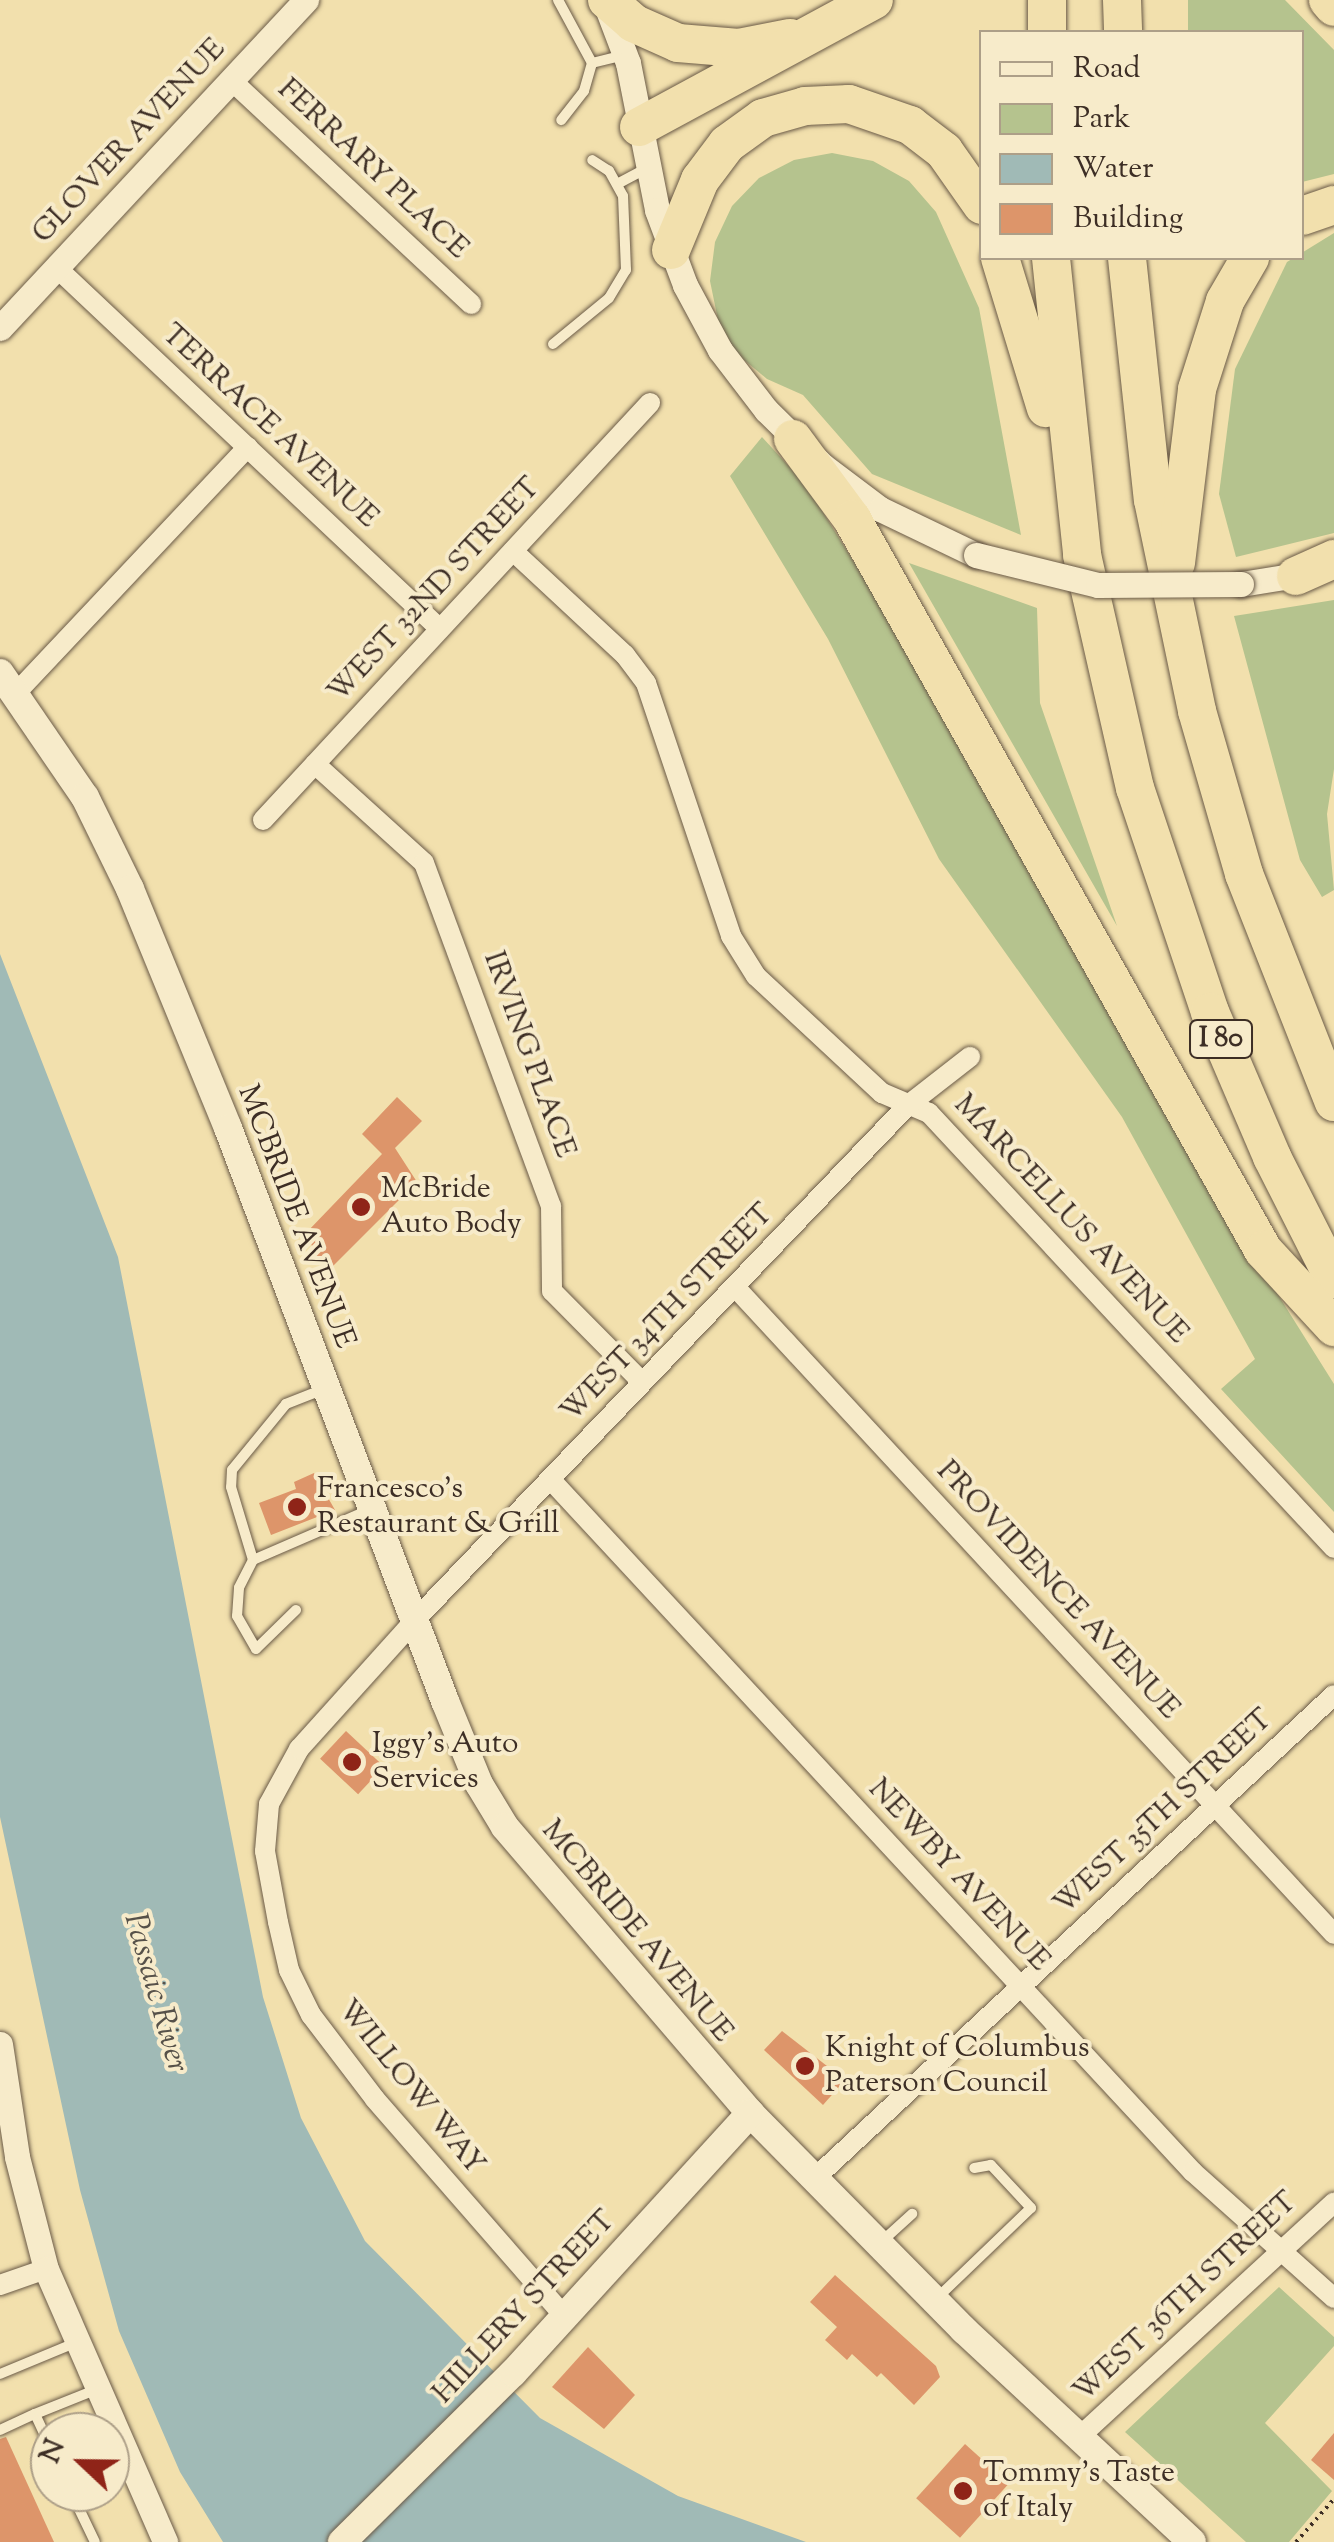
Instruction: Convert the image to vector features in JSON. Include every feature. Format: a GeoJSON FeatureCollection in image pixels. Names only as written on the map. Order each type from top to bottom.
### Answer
{"type":"FeatureCollection","features":[{"type":"Feature","properties":{"kind":"highway"},"geometry":{"type":"LineString","coordinates":[[605,0],[633,23],[678,42],[739,48],[818,33]]}},
{"type":"Feature","properties":{"kind":"highway"},"geometry":{"type":"LineString","coordinates":[[639,127],[874,0]]}},
{"type":"Feature","properties":{"kind":"highway"},"geometry":{"type":"LineString","coordinates":[[1047,0],[1047,30]]}},
{"type":"Feature","properties":{"kind":"highway"},"geometry":{"type":"LineString","coordinates":[[1122,0],[1122,30]]}},
{"type":"Feature","properties":{"kind":"highway"},"geometry":{"type":"LineString","coordinates":[[1328,0],[1334,7]]}},
{"type":"Feature","properties":{"kind":"highway"},"geometry":{"type":"LineString","coordinates":[[671,250],[700,180],[720,152],[763,118],[805,106],[848,104],[910,125],[944,151],[979,201]]}},
{"type":"Feature","properties":{"kind":"highway"},"geometry":{"type":"LineString","coordinates":[[1304,215],[1334,204]]}},
{"type":"Feature","properties":{"kind":"highway"},"geometry":{"type":"LineString","coordinates":[[1001,260],[1072,492]]}},
{"type":"Feature","properties":{"kind":"highway","name":"I 80"},"geometry":{"type":"LineString","coordinates":[[1051,260],[1072,492],[1114,712],[1157,863],[1241,1088],[1334,1279]]}},
{"type":"Feature","properties":{"kind":"highway","name":"I 80"},"geometry":{"type":"LineString","coordinates":[[1127,260],[1142,418],[1172,604],[1244,874],[1334,1102]]}},
{"type":"Feature","properties":{"kind":"highway"},"geometry":{"type":"LineString","coordinates":[[1172,604],[1197,389],[1225,301],[1249,260]]}},
{"type":"Feature","properties":{"kind":"highway"},"geometry":{"type":"LineString","coordinates":[[793,439],[852,519],[1263,1250],[1334,1327]]}},
{"type":"Feature","properties":{"kind":"highway"},"geometry":{"type":"LineString","coordinates":[[1296,576],[1334,560]]}},
{"type":"Feature","properties":{"kind":"main road","name":"MCBRIDE AVENUE"},"geometry":{"type":"LineString","coordinates":[[5,689],[85,797],[130,889],[479,1784],[505,1827],[750,2113],[935,2300],[1192,2542]]}},
{"type":"Feature","properties":{"kind":"main road","name":"HILLERY STREET"},"geometry":{"type":"LineString","coordinates":[[342,2542],[513,2373],[750,2113]]}},
{"type":"Feature","properties":{"kind":"street","name":"GLOVER AVENUE"},"geometry":{"type":"LineString","coordinates":[[0,328],[306,0]]}},
{"type":"Feature","properties":{"kind":"street"},"geometry":{"type":"LineString","coordinates":[[605,0],[626,54],[647,168],[671,250],[720,350],[793,439],[880,510],[976,555],[1098,585],[1241,584],[1334,569]]}},
{"type":"Feature","properties":{"kind":"street","name":"FERRARY PLACE"},"geometry":{"type":"LineString","coordinates":[[232,81],[471,304]]}},
{"type":"Feature","properties":{"kind":"street","name":"TERRACE AVENUE"},"geometry":{"type":"LineString","coordinates":[[57,268],[440,629]]}},
{"type":"Feature","properties":{"kind":"street","name":"WEST 32ND STREET"},"geometry":{"type":"LineString","coordinates":[[263,820],[650,403]]}},
{"type":"Feature","properties":{"kind":"street"},"geometry":{"type":"LineString","coordinates":[[5,689],[248,448]]}},
{"type":"Feature","properties":{"kind":"street","name":"MARCELLUS AVENUE"},"geometry":{"type":"LineString","coordinates":[[514,551],[625,655],[646,683],[742,957],[882,1094],[929,1113],[1334,1548]]}},
{"type":"Feature","properties":{"kind":"street","name":"IRVING PLACE"},"geometry":{"type":"LineString","coordinates":[[315,764],[424,863],[551,1206],[552,1291],[642,1382]]}},
{"type":"Feature","properties":{"kind":"street","name":"WEST 34TH STREET"},"geometry":{"type":"LineString","coordinates":[[415,1620],[907,1106],[970,1058]]}},
{"type":"Feature","properties":{"kind":"street","name":"PROVIDENCE AVENUE"},"geometry":{"type":"LineString","coordinates":[[736,1288],[1334,1934]]}},
{"type":"Feature","properties":{"kind":"street","name":"NEWBY AVENUE"},"geometry":{"type":"LineString","coordinates":[[551,1480],[1193,2172],[1334,2298]]}},
{"type":"Feature","properties":{"kind":"street","name":"WILLOW WAY"},"geometry":{"type":"LineString","coordinates":[[415,1620],[280,1778],[265,1829],[278,1922],[311,2016],[564,2317]]}},
{"type":"Feature","properties":{"kind":"street","name":"WEST 35TH STREET"},"geometry":{"type":"LineString","coordinates":[[814,2179],[1334,1696]]}},
{"type":"Feature","properties":{"kind":"street"},"geometry":{"type":"LineString","coordinates":[[0,2044],[16,2157],[46,2269],[95,2390],[165,2542]]}},
{"type":"Feature","properties":{"kind":"street","name":"WEST 36TH STREET"},"geometry":{"type":"LineString","coordinates":[[1078,2438],[1334,2203]]}},
{"type":"Feature","properties":{"kind":"street"},"geometry":{"type":"LineString","coordinates":[[0,2284],[46,2269]]}},
{"type":"Feature","properties":{"kind":"lane"},"geometry":{"type":"LineString","coordinates":[[558,0],[592,63],[584,91],[561,120]]}},
{"type":"Feature","properties":{"kind":"lane"},"geometry":{"type":"LineString","coordinates":[[592,63],[626,54]]}},
{"type":"Feature","properties":{"kind":"lane"},"geometry":{"type":"LineString","coordinates":[[553,344],[620,285],[628,224],[619,183],[592,160]]}},
{"type":"Feature","properties":{"kind":"lane"},"geometry":{"type":"LineString","coordinates":[[619,183],[647,168]]}},
{"type":"Feature","properties":{"kind":"lane"},"geometry":{"type":"LineString","coordinates":[[253,1560],[230,1487],[232,1470],[286,1404],[325,1389]]}},
{"type":"Feature","properties":{"kind":"lane"},"geometry":{"type":"LineString","coordinates":[[296,1610],[256,1649],[237,1616],[239,1588],[253,1560],[371,1509]]}},
{"type":"Feature","properties":{"kind":"lane"},"geometry":{"type":"LineString","coordinates":[[935,2300],[1031,2208],[992,2165],[974,2168]]}},
{"type":"Feature","properties":{"kind":"lane"},"geometry":{"type":"LineString","coordinates":[[879,2245],[912,2214]]}},
{"type":"Feature","properties":{"kind":"lane"},"geometry":{"type":"LineString","coordinates":[[0,2374],[75,2343]]}},
{"type":"Feature","properties":{"kind":"lane"},"geometry":{"type":"LineString","coordinates":[[40,2412],[95,2390]]}},
{"type":"Feature","properties":{"kind":"lane"},"geometry":{"type":"LineString","coordinates":[[0,2430],[30,2416]]}},
{"type":"Feature","properties":{"kind":"lane"},"geometry":{"type":"LineString","coordinates":[[81,2512],[95,2542]]}},
{"type":"Feature","properties":{"kind":"path"},"geometry":{"type":"LineString","coordinates":[[1296,2542],[1334,2499]]}},
{"type":"Feature","properties":{"kind":"green space"},"geometry":{"type":"Polygon","coordinates":[[[1188,0],[1285,0],[1334,50],[1334,174],[1304,182],[1304,30],[1188,30],[1188,0]]]}},
{"type":"Feature","properties":{"kind":"green space"},"geometry":{"type":"Polygon","coordinates":[[[832,153],[873,161],[909,181],[936,212],[979,308],[1021,535],[872,474],[803,395],[767,379],[737,354],[718,320],[710,281],[715,242],[732,206],[759,178],[794,160],[832,153]]]}},
{"type":"Feature","properties":{"kind":"green space"},"geometry":{"type":"Polygon","coordinates":[[[1334,233],[1334,533],[1236,557],[1219,494],[1235,369],[1287,262],[1304,260],[1304,252],[1334,233]]]}},
{"type":"Feature","properties":{"kind":"green space"},"geometry":{"type":"Polygon","coordinates":[[[762,437],[806,485],[913,657],[1231,1220],[1334,1384],[1334,1512],[1221,1389],[1255,1359],[1122,1117],[939,859],[828,639],[730,476],[762,437]]]}},
{"type":"Feature","properties":{"kind":"green space"},"geometry":{"type":"Polygon","coordinates":[[[909,563],[1037,608],[1040,703],[1117,926],[909,563]]]}},
{"type":"Feature","properties":{"kind":"green space"},"geometry":{"type":"Polygon","coordinates":[[[1334,600],[1334,769],[1327,814],[1334,890],[1322,897],[1300,860],[1234,616],[1334,600]]]}},
{"type":"Feature","properties":{"kind":"green space"},"geometry":{"type":"Polygon","coordinates":[[[1279,2287],[1334,2337],[1334,2346],[1265,2423],[1332,2491],[1289,2542],[1246,2542],[1125,2432],[1279,2287]]]}},
{"type":"Feature","properties":{"kind":"water","name":"Passaic River"},"geometry":{"type":"Polygon","coordinates":[[[0,954],[118,1257],[263,1997],[301,2118],[365,2241],[540,2418],[678,2496],[806,2542],[223,2542],[180,2472],[119,2331],[80,2190],[0,1817],[0,954]]]}},
{"type":"Feature","properties":{"kind":"building","name":"McBride Auto Body"},"geometry":{"type":"Polygon","coordinates":[[[397,1097],[422,1121],[395,1148],[417,1182],[325,1274],[306,1233],[382,1154],[362,1134],[397,1097]]]}},
{"type":"Feature","properties":{"kind":"building","name":"Francesco's Restaurant & Grill"},"geometry":{"type":"Polygon","coordinates":[[[314,1473],[335,1510],[271,1535],[259,1503],[296,1489],[294,1482],[314,1473]]]}},
{"type":"Feature","properties":{"kind":"building","name":"Iggy's Auto Services"},"geometry":{"type":"Polygon","coordinates":[[[346,1731],[384,1766],[358,1794],[320,1759],[346,1731]]]}},
{"type":"Feature","properties":{"kind":"building","name":"Knight of Columbus Paterson Council"},"geometry":{"type":"Polygon","coordinates":[[[782,2031],[845,2080],[823,2105],[764,2050],[782,2031]]]}},
{"type":"Feature","properties":{"kind":"building"},"geometry":{"type":"Polygon","coordinates":[[[835,2275],[936,2366],[940,2377],[914,2405],[881,2373],[877,2377],[852,2354],[847,2360],[825,2340],[837,2327],[810,2302],[835,2275]]]}},
{"type":"Feature","properties":{"kind":"building"},"geometry":{"type":"Polygon","coordinates":[[[588,2347],[635,2395],[604,2429],[552,2387],[588,2347]]]}},
{"type":"Feature","properties":{"kind":"building"},"geometry":{"type":"Polygon","coordinates":[[[1334,2433],[1334,2480],[1311,2460],[1334,2433]]]}},
{"type":"Feature","properties":{"kind":"building"},"geometry":{"type":"Polygon","coordinates":[[[6,2437],[30,2490],[30,2512],[40,2512],[54,2542],[0,2542],[0,2439],[6,2437]]]}},
{"type":"Feature","properties":{"kind":"building","name":"Tommy's Taste of Italy"},"geometry":{"type":"Polygon","coordinates":[[[965,2444],[1009,2483],[960,2538],[916,2498],[965,2444]]]}},
{"type":"Feature","properties":{"kind":"place","name":"McBride Auto Body"},"geometry":{"type":"Point","coordinates":[361,1207]}},
{"type":"Feature","properties":{"kind":"place","name":"Francesco's Restaurant & Grill"},"geometry":{"type":"Point","coordinates":[297,1507]}},
{"type":"Feature","properties":{"kind":"place","name":"Iggy's Auto Services"},"geometry":{"type":"Point","coordinates":[352,1762]}},
{"type":"Feature","properties":{"kind":"place","name":"Knight of Columbus Paterson Council"},"geometry":{"type":"Point","coordinates":[805,2066]}},
{"type":"Feature","properties":{"kind":"place","name":"Tommy's Taste of Italy"},"geometry":{"type":"Point","coordinates":[963,2491]}}]}
